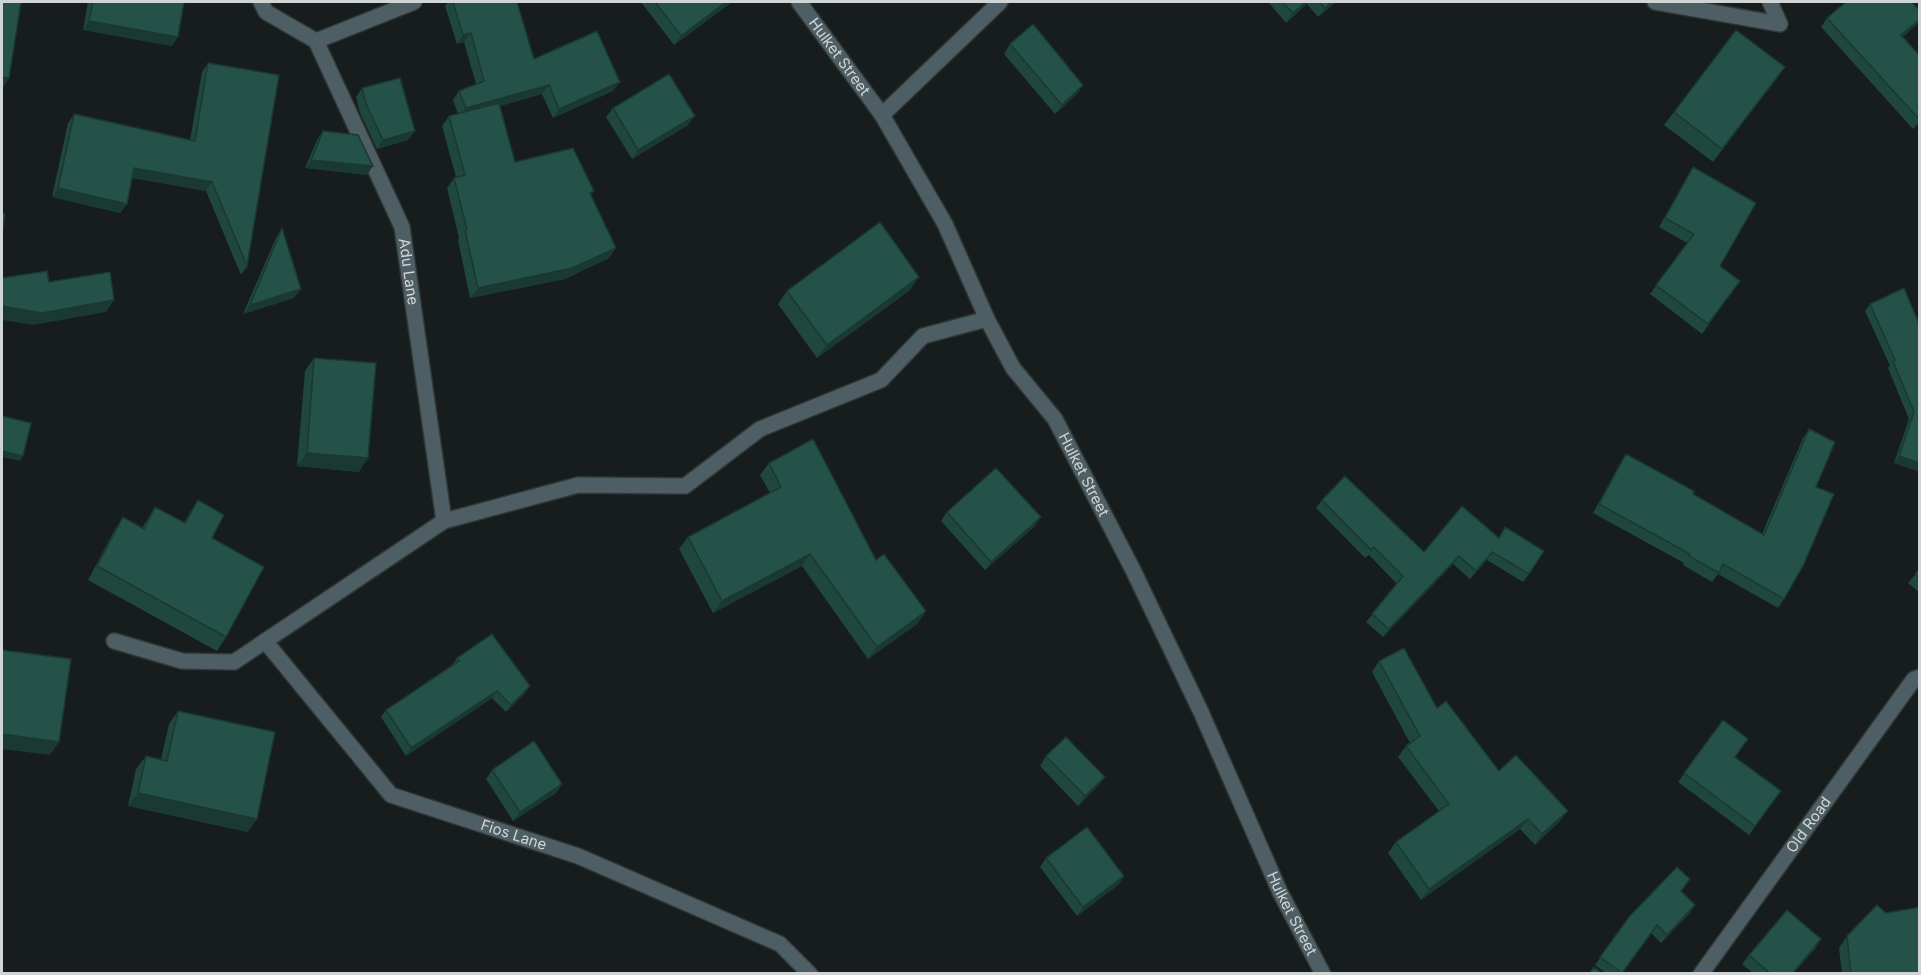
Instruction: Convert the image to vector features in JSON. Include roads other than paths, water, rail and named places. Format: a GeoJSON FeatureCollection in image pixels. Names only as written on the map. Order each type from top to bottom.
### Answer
{"type":"FeatureCollection","features":[{"type":"Feature","properties":{"kind":"street"},"geometry":{"type":"LineString","coordinates":[[261,2],[266,12],[316,41],[414,2]]}},
{"type":"Feature","properties":{"kind":"street","name":"Hulket Street"},"geometry":{"type":"LineString","coordinates":[[799,2],[882,116],[945,224],[987,319],[1013,368],[1055,419],[1128,560],[1202,712],[1280,892],[1323,974]]}},
{"type":"Feature","properties":{"kind":"street"},"geometry":{"type":"LineString","coordinates":[[882,116],[1000,2]]}},
{"type":"Feature","properties":{"kind":"street"},"geometry":{"type":"LineString","coordinates":[[1655,2],[1780,24],[1770,2]]}},
{"type":"Feature","properties":{"kind":"street","name":"Adu Lane"},"geometry":{"type":"LineString","coordinates":[[316,41],[402,227],[444,521]]}},
{"type":"Feature","properties":{"kind":"street"},"geometry":{"type":"LineString","coordinates":[[114,641],[182,661],[234,662],[444,521],[578,485],[685,486],[760,429],[881,380],[923,336],[987,319]]}},
{"type":"Feature","properties":{"kind":"street","name":"Fios Lane"},"geometry":{"type":"LineString","coordinates":[[265,641],[391,795],[578,856],[780,944],[810,974]]}},
{"type":"Feature","properties":{"kind":"street","name":"Old Road"},"geometry":{"type":"LineString","coordinates":[[1701,974],[1914,679],[1920,677]]}}]}
